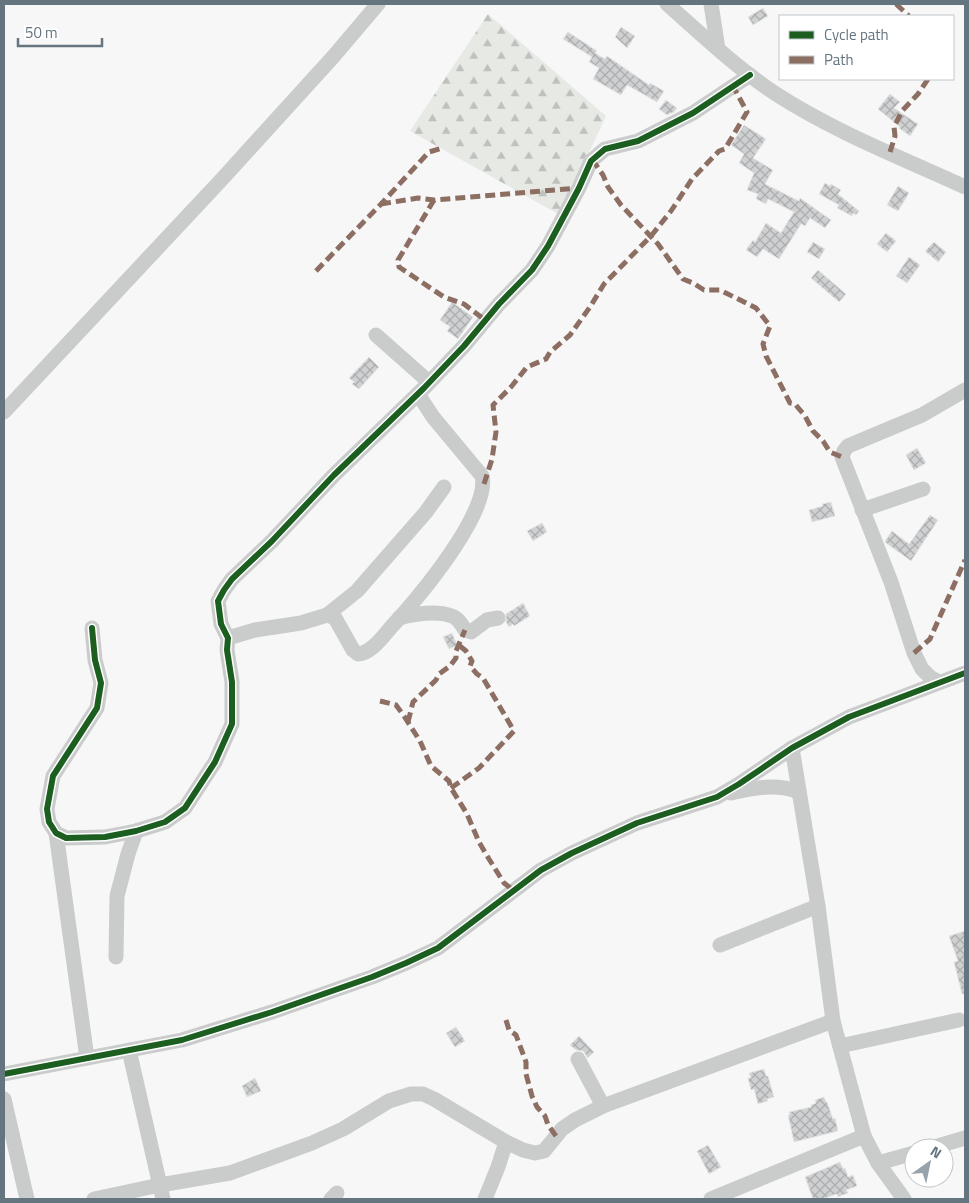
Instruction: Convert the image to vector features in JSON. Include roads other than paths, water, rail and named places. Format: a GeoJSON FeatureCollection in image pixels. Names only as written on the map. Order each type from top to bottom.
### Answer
{"type":"FeatureCollection","features":[{"type":"Feature","properties":{"kind":"street"},"geometry":{"type":"LineString","coordinates":[[4,412],[334,57],[378,4]]}},
{"type":"Feature","properties":{"kind":"street"},"geometry":{"type":"LineString","coordinates":[[667,4],[718,49],[776,94],[838,128],[965,187]]}},
{"type":"Feature","properties":{"kind":"street"},"geometry":{"type":"LineString","coordinates":[[711,4],[718,49]]}},
{"type":"Feature","properties":{"kind":"street"},"geometry":{"type":"LineString","coordinates":[[56,833],[66,838],[105,837],[136,831],[165,822],[185,808],[215,762],[232,724],[232,682],[227,650],[228,638],[221,624],[218,602],[232,579],[272,541],[334,475],[418,394],[532,270],[553,238],[592,161],[605,149],[638,140],[693,113],[750,75]]}},
{"type":"Feature","properties":{"kind":"street"},"geometry":{"type":"LineString","coordinates":[[376,335],[429,382]]}},
{"type":"Feature","properties":{"kind":"street"},"geometry":{"type":"LineString","coordinates":[[939,682],[922,669],[914,653],[891,582],[842,457],[848,446],[922,415],[965,390]]}},
{"type":"Feature","properties":{"kind":"street"},"geometry":{"type":"LineString","coordinates":[[326,615],[335,618],[353,650],[358,654],[364,654],[370,650],[436,575],[461,537],[476,506],[484,484],[482,476],[432,416],[418,394]]}},
{"type":"Feature","properties":{"kind":"street"},"geometry":{"type":"LineString","coordinates":[[228,638],[255,630],[301,623],[326,615],[357,591],[426,512],[444,487]]}},
{"type":"Feature","properties":{"kind":"street"},"geometry":{"type":"LineString","coordinates":[[862,510],[923,489]]}},
{"type":"Feature","properties":{"kind":"street"},"geometry":{"type":"LineString","coordinates":[[400,618],[422,612],[452,616],[459,621],[465,630],[471,632],[487,620],[498,618]]}},
{"type":"Feature","properties":{"kind":"street"},"geometry":{"type":"LineString","coordinates":[[87,1058],[56,833],[49,822],[47,809],[53,776],[98,708],[101,684],[95,660],[92,628]]}},
{"type":"Feature","properties":{"kind":"street"},"geometry":{"type":"LineString","coordinates":[[717,797],[792,748],[849,717],[965,673]]}},
{"type":"Feature","properties":{"kind":"street"},"geometry":{"type":"LineString","coordinates":[[792,748],[818,906],[833,1021],[864,1136],[878,1163],[904,1199]]}},
{"type":"Feature","properties":{"kind":"street"},"geometry":{"type":"LineString","coordinates":[[4,1074],[182,1040],[272,1012],[372,977],[438,948],[534,875],[572,853],[637,823],[717,797],[742,791],[776,786],[788,787],[799,792]]}},
{"type":"Feature","properties":{"kind":"street"},"geometry":{"type":"LineString","coordinates":[[116,957],[117,896],[136,831]]}},
{"type":"Feature","properties":{"kind":"street"},"geometry":{"type":"LineString","coordinates":[[720,945],[818,906]]}},
{"type":"Feature","properties":{"kind":"street"},"geometry":{"type":"LineString","coordinates":[[840,1046],[959,1020]]}},
{"type":"Feature","properties":{"kind":"street"},"geometry":{"type":"LineString","coordinates":[[94,1199],[162,1192],[230,1173],[312,1143],[343,1129],[389,1101],[411,1094],[423,1094],[434,1099],[506,1142],[523,1150],[535,1153],[544,1151],[562,1129],[587,1113],[833,1021]]}},
{"type":"Feature","properties":{"kind":"street"},"geometry":{"type":"LineString","coordinates":[[129,1050],[162,1192]]}},
{"type":"Feature","properties":{"kind":"street"},"geometry":{"type":"LineString","coordinates":[[578,1060],[603,1106]]}},
{"type":"Feature","properties":{"kind":"street"},"geometry":{"type":"LineString","coordinates":[[4,1099],[27,1199]]}},
{"type":"Feature","properties":{"kind":"street"},"geometry":{"type":"LineString","coordinates":[[711,1199],[864,1136]]}},
{"type":"Feature","properties":{"kind":"street"},"geometry":{"type":"LineString","coordinates":[[484,1199],[498,1167],[506,1142]]}},
{"type":"Feature","properties":{"kind":"street"},"geometry":{"type":"LineString","coordinates":[[878,1163],[904,1156]]}}]}
